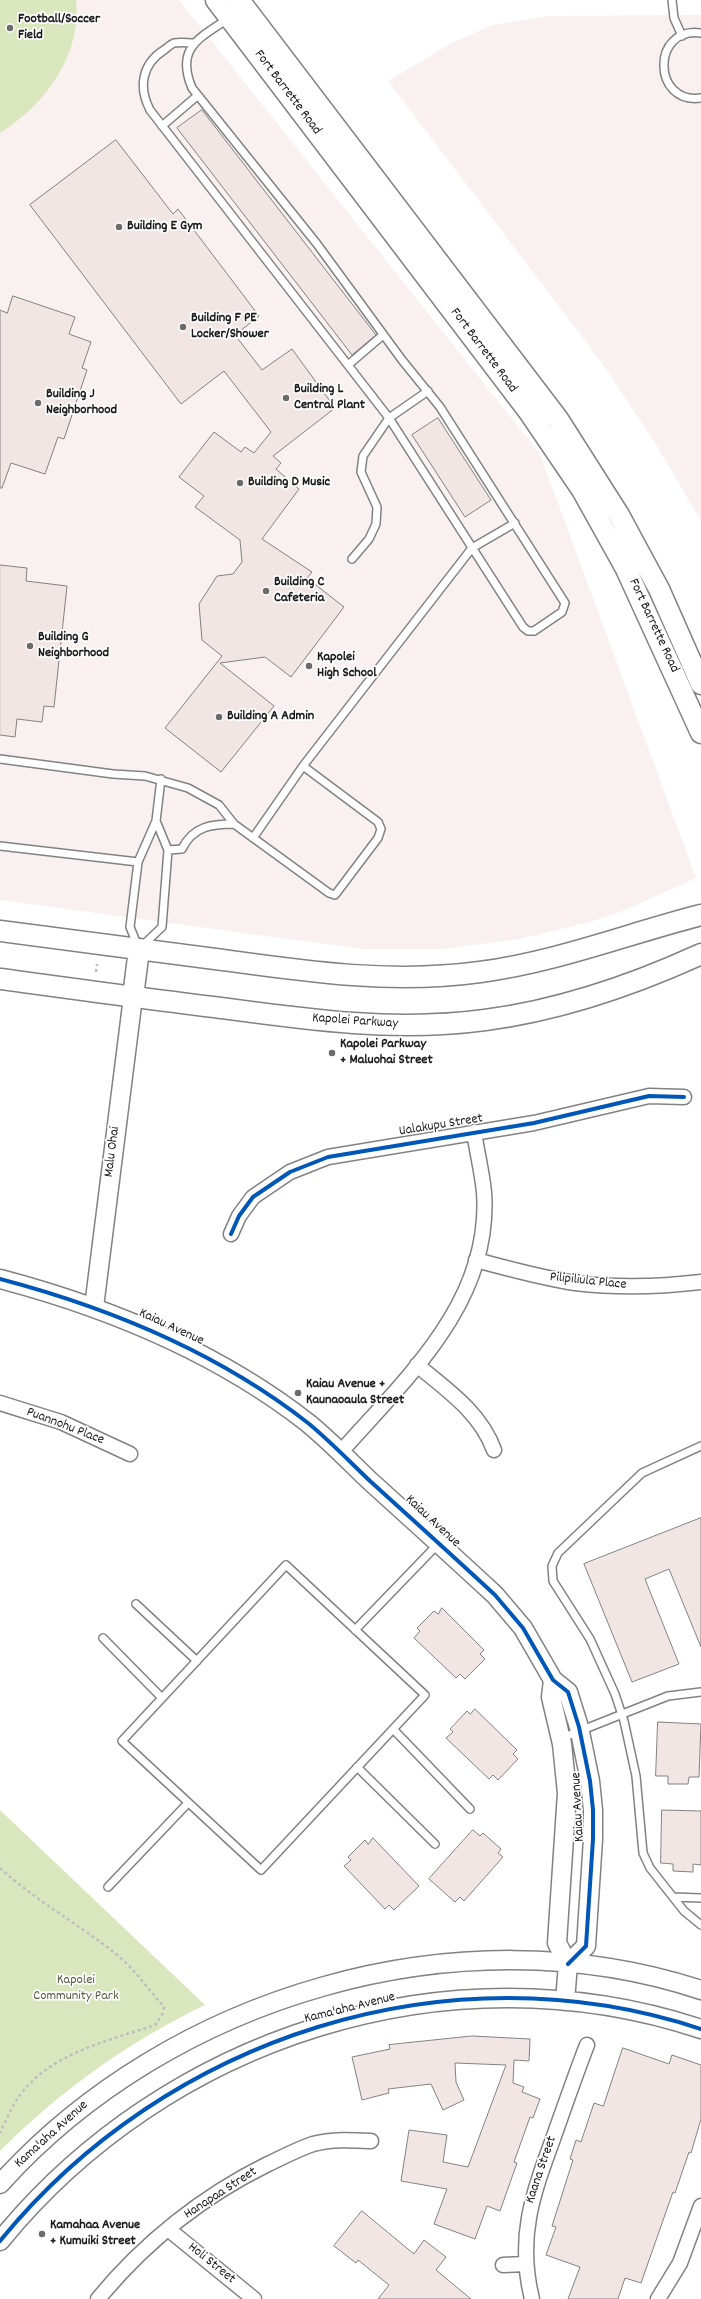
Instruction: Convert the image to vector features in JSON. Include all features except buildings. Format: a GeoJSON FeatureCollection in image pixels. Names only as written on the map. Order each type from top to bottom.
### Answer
{"type":"FeatureCollection","features":[{"type":"Feature","properties":{"kind":"main road","name":"Fort Barrette Road"},"geometry":{"type":"LineString","coordinates":[[216,0],[237,10],[558,419],[615,508],[637,548],[659,589],[701,684]]}},
{"type":"Feature","properties":{"kind":"main road","name":"Fort Barrette Road"},"geometry":{"type":"LineString","coordinates":[[237,10],[529,412],[564,463],[626,569],[701,733]]}},
{"type":"Feature","properties":{"kind":"main road"},"geometry":{"type":"LineString","coordinates":[[0,931],[337,975],[372,977],[443,976],[510,967],[557,957],[633,933],[701,915]]}},
{"type":"Feature","properties":{"kind":"main road"},"geometry":{"type":"LineString","coordinates":[[133,997],[139,949]]}},
{"type":"Feature","properties":{"kind":"main road","name":"Kapolei Parkway"},"geometry":{"type":"LineString","coordinates":[[0,979],[333,1022],[394,1025],[447,1023],[520,1014],[569,1004],[650,977],[700,955]]}},
{"type":"Feature","properties":{"kind":"street","name":"Malu Ohai"},"geometry":{"type":"LineString","coordinates":[[94,1307],[133,997]]}},
{"type":"Feature","properties":{"kind":"street","name":"Ualakupu Street"},"geometry":{"type":"LineString","coordinates":[[231,1234],[239,1216],[253,1197],[284,1176],[309,1163],[349,1152],[534,1123],[649,1096],[684,1097]]}},
{"type":"Feature","properties":{"kind":"street"},"geometry":{"type":"LineString","coordinates":[[340,1453],[417,1365],[452,1320],[467,1288],[481,1238],[484,1192],[474,1132]]}},
{"type":"Feature","properties":{"kind":"street","name":"Pilipiliula Place"},"geometry":{"type":"LineString","coordinates":[[476,1260],[542,1277],[575,1283],[642,1287],[701,1282]]}},
{"type":"Feature","properties":{"kind":"street","name":"Kaiau Avenue"},"geometry":{"type":"LineString","coordinates":[[0,1279],[94,1307],[162,1335],[237,1375],[308,1424],[439,1543],[510,1611],[535,1646],[553,1680],[568,1692],[580,1731],[590,1781],[593,1839],[586,1946],[568,1964],[557,1943],[567,1818],[565,1768],[561,1739],[551,1697],[553,1680]]}},
{"type":"Feature","properties":{"kind":"street"},"geometry":{"type":"LineString","coordinates":[[417,1365],[476,1417],[485,1429],[494,1450]]}},
{"type":"Feature","properties":{"kind":"street","name":"Puannohu Place"},"geometry":{"type":"LineString","coordinates":[[0,1403],[61,1422],[130,1454]]}},
{"type":"Feature","properties":{"kind":"street","name":"Kama'aha Avenue"},"geometry":{"type":"LineString","coordinates":[[0,2184],[58,2127],[102,2092],[167,2051],[241,2014],[320,1987],[402,1969],[485,1961],[568,1964],[650,1976],[701,1990]]}},
{"type":"Feature","properties":{"kind":"street"},"geometry":{"type":"LineString","coordinates":[[565,2001],[568,1964]]}},
{"type":"Feature","properties":{"kind":"street","name":"Kama'aha Avenue"},"geometry":{"type":"LineString","coordinates":[[0,2241],[58,2178],[119,2126],[186,2083],[256,2049],[330,2023],[407,2006],[486,1999],[565,2001],[642,2013],[701,2029]]}},
{"type":"Feature","properties":{"kind":"street","name":"Kaana Street"},"geometry":{"type":"LineString","coordinates":[[532,2299],[525,2264],[525,2239],[529,2207],[587,2044]]}},
{"type":"Feature","properties":{"kind":"street","name":"Hanapaa Street"},"geometry":{"type":"LineString","coordinates":[[98,2299],[128,2265],[168,2229],[228,2186],[283,2157],[311,2145],[324,2142],[354,2140],[370,2141]]}},
{"type":"Feature","properties":{"kind":"street"},"geometry":{"type":"LineString","coordinates":[[658,2299],[680,2264],[701,2206]]}},
{"type":"Feature","properties":{"kind":"street","name":"Holi Street"},"geometry":{"type":"LineString","coordinates":[[168,2229],[254,2299]]}},
{"type":"Feature","properties":{"kind":"street"},"geometry":{"type":"LineString","coordinates":[[503,2265],[525,2264]]}},
{"type":"Feature","properties":{"kind":"lane"},"geometry":{"type":"LineString","coordinates":[[672,0],[674,18],[682,36]]}},
{"type":"Feature","properties":{"kind":"lane"},"geometry":{"type":"LineString","coordinates":[[193,43],[174,43],[152,59],[144,76],[143,85],[146,102],[162,126],[390,418],[523,627],[528,631],[534,631],[562,612],[564,603],[515,523],[440,407],[384,335],[317,244],[232,136],[197,96],[188,79],[187,61],[193,43],[237,10]]}},
{"type":"Feature","properties":{"kind":"lane"},"geometry":{"type":"LineString","coordinates":[[701,33],[682,36],[670,44],[666,52],[663,70],[671,87],[678,93],[687,97],[701,98]]}},
{"type":"Feature","properties":{"kind":"lane"},"geometry":{"type":"LineString","coordinates":[[162,126],[197,96]]}},
{"type":"Feature","properties":{"kind":"lane"},"geometry":{"type":"LineString","coordinates":[[348,365],[384,335]]}},
{"type":"Feature","properties":{"kind":"lane"},"geometry":{"type":"LineString","coordinates":[[352,559],[369,539],[376,524],[377,507],[361,472],[363,456],[390,418],[428,391]]}},
{"type":"Feature","properties":{"kind":"lane"},"geometry":{"type":"LineString","coordinates":[[253,838],[303,766],[472,548],[515,523]]}},
{"type":"Feature","properties":{"kind":"lane"},"geometry":{"type":"LineString","coordinates":[[0,759],[161,779],[188,788],[219,805],[234,824],[329,893],[335,895],[378,838],[381,829],[378,822],[303,766]]}},
{"type":"Feature","properties":{"kind":"lane"},"geometry":{"type":"LineString","coordinates":[[156,821],[168,850],[162,927],[139,949],[130,927],[138,862],[156,821],[161,779]]}},
{"type":"Feature","properties":{"kind":"lane"},"geometry":{"type":"LineString","coordinates":[[168,850],[182,849],[190,837],[203,827],[212,824],[234,824]]}},
{"type":"Feature","properties":{"kind":"lane"},"geometry":{"type":"LineString","coordinates":[[0,846],[138,862]]}},
{"type":"Feature","properties":{"kind":"lane"},"geometry":{"type":"LineString","coordinates":[[701,1446],[642,1473],[563,1547],[558,1553],[552,1566],[553,1581],[556,1588],[590,1639],[604,1667],[622,1715],[636,1776],[643,1853],[650,1868],[673,1898],[687,1914],[701,1926]]}},
{"type":"Feature","properties":{"kind":"lane"},"geometry":{"type":"LineString","coordinates":[[355,1630],[439,1543]]}},
{"type":"Feature","properties":{"kind":"lane"},"geometry":{"type":"LineString","coordinates":[[286,1565],[425,1695],[261,1870],[122,1741],[197,1661],[286,1565]]}},
{"type":"Feature","properties":{"kind":"lane"},"geometry":{"type":"LineString","coordinates":[[136,1604],[197,1661]]}},
{"type":"Feature","properties":{"kind":"lane"},"geometry":{"type":"LineString","coordinates":[[103,1638],[162,1698]]}},
{"type":"Feature","properties":{"kind":"lane"},"geometry":{"type":"LineString","coordinates":[[561,1739],[676,1694],[701,1692]]}},
{"type":"Feature","properties":{"kind":"lane"},"geometry":{"type":"LineString","coordinates":[[393,1729],[470,1809]]}},
{"type":"Feature","properties":{"kind":"lane"},"geometry":{"type":"LineString","coordinates":[[358,1767],[435,1844]]}},
{"type":"Feature","properties":{"kind":"lane"},"geometry":{"type":"LineString","coordinates":[[108,1887],[188,1803]]}},
{"type":"Feature","properties":{"kind":"lane"},"geometry":{"type":"LineString","coordinates":[[673,1898],[701,1898]]}},
{"type":"Feature","properties":{"kind":"path"},"geometry":{"type":"LineString","coordinates":[[96,972],[97,964]]}},
{"type":"Feature","properties":{"kind":"path"},"geometry":{"type":"LineString","coordinates":[[0,1868],[24,1890],[82,1929],[123,1960],[164,2007],[162,2015],[155,2025],[58,2061],[42,2071],[20,2095],[0,2133]]}},
{"type":"Feature","properties":{"kind":"shaded area","name":"Kapolei High School"},"geometry":{"type":"Polygon","coordinates":[[[0,0],[179,0],[540,454],[696,878],[625,910],[590,922],[519,939],[443,949],[362,949],[0,900],[0,0]]]}},
{"type":"Feature","properties":{"kind":"shaded area"},"geometry":{"type":"Polygon","coordinates":[[[701,15],[701,521],[657,446],[602,363],[388,81],[450,44],[490,26],[549,16],[701,15]]]}},
{"type":"Feature","properties":{"kind":"green space"},"geometry":{"type":"Polygon","coordinates":[[[0,0],[76,0],[76,20],[73,40],[57,77],[32,108],[0,133],[0,0]]]}},
{"type":"Feature","properties":{"kind":"green space","name":"Kapolei Community Park"},"geometry":{"type":"Polygon","coordinates":[[[0,1810],[205,2005],[149,2035],[96,2069],[47,2108],[0,2151],[0,1810]]]}},
{"type":"Feature","properties":{"kind":"cycle path"},"geometry":{"type":"LineString","coordinates":[[231,1234],[239,1216],[253,1197],[290,1172],[328,1157],[534,1123],[649,1096],[684,1097]]}},
{"type":"Feature","properties":{"kind":"cycle path"},"geometry":{"type":"LineString","coordinates":[[0,1279],[82,1304],[161,1335],[200,1354],[273,1398],[308,1423],[324,1437],[495,1595],[523,1628],[553,1680],[568,1692],[579,1727],[590,1781],[593,1810],[593,1839],[586,1946],[568,1964]]}},
{"type":"Feature","properties":{"kind":"cycle path"},"geometry":{"type":"LineString","coordinates":[[0,2241],[67,2170],[144,2110],[228,2062],[318,2027],[412,2005],[508,1998],[605,2006],[701,2029]]}},
{"type":"Feature","properties":{"kind":"place","name":"Football/Soccer Field"},"geometry":{"type":"Point","coordinates":[10,28]}},
{"type":"Feature","properties":{"kind":"place","name":"Building E Gym"},"geometry":{"type":"Point","coordinates":[119,227]}},
{"type":"Feature","properties":{"kind":"place","name":"Building F PE Locker/Shower"},"geometry":{"type":"Point","coordinates":[183,327]}},
{"type":"Feature","properties":{"kind":"place","name":"Building L Central Plant"},"geometry":{"type":"Point","coordinates":[286,398]}},
{"type":"Feature","properties":{"kind":"place","name":"Building J Neighborhood"},"geometry":{"type":"Point","coordinates":[38,403]}},
{"type":"Feature","properties":{"kind":"place","name":"Building D Music"},"geometry":{"type":"Point","coordinates":[240,483]}},
{"type":"Feature","properties":{"kind":"place","name":"Building C Cafeteria"},"geometry":{"type":"Point","coordinates":[266,591]}},
{"type":"Feature","properties":{"kind":"place","name":"Building G Neighborhood"},"geometry":{"type":"Point","coordinates":[30,646]}},
{"type":"Feature","properties":{"kind":"place","name":"Kapolei High School"},"geometry":{"type":"Point","coordinates":[309,666]}},
{"type":"Feature","properties":{"kind":"place","name":"Building A Admin"},"geometry":{"type":"Point","coordinates":[219,717]}},
{"type":"Feature","properties":{"kind":"place","name":"Kapolei Parkway + Maluohai Street"},"geometry":{"type":"Point","coordinates":[332,1053]}},
{"type":"Feature","properties":{"kind":"place","name":"Kaiau Avenue + Kaunaoaula Street"},"geometry":{"type":"Point","coordinates":[298,1393]}},
{"type":"Feature","properties":{"kind":"place","name":"Kamahaa Avenue + Kumuiki Street"},"geometry":{"type":"Point","coordinates":[42,2234]}}]}
